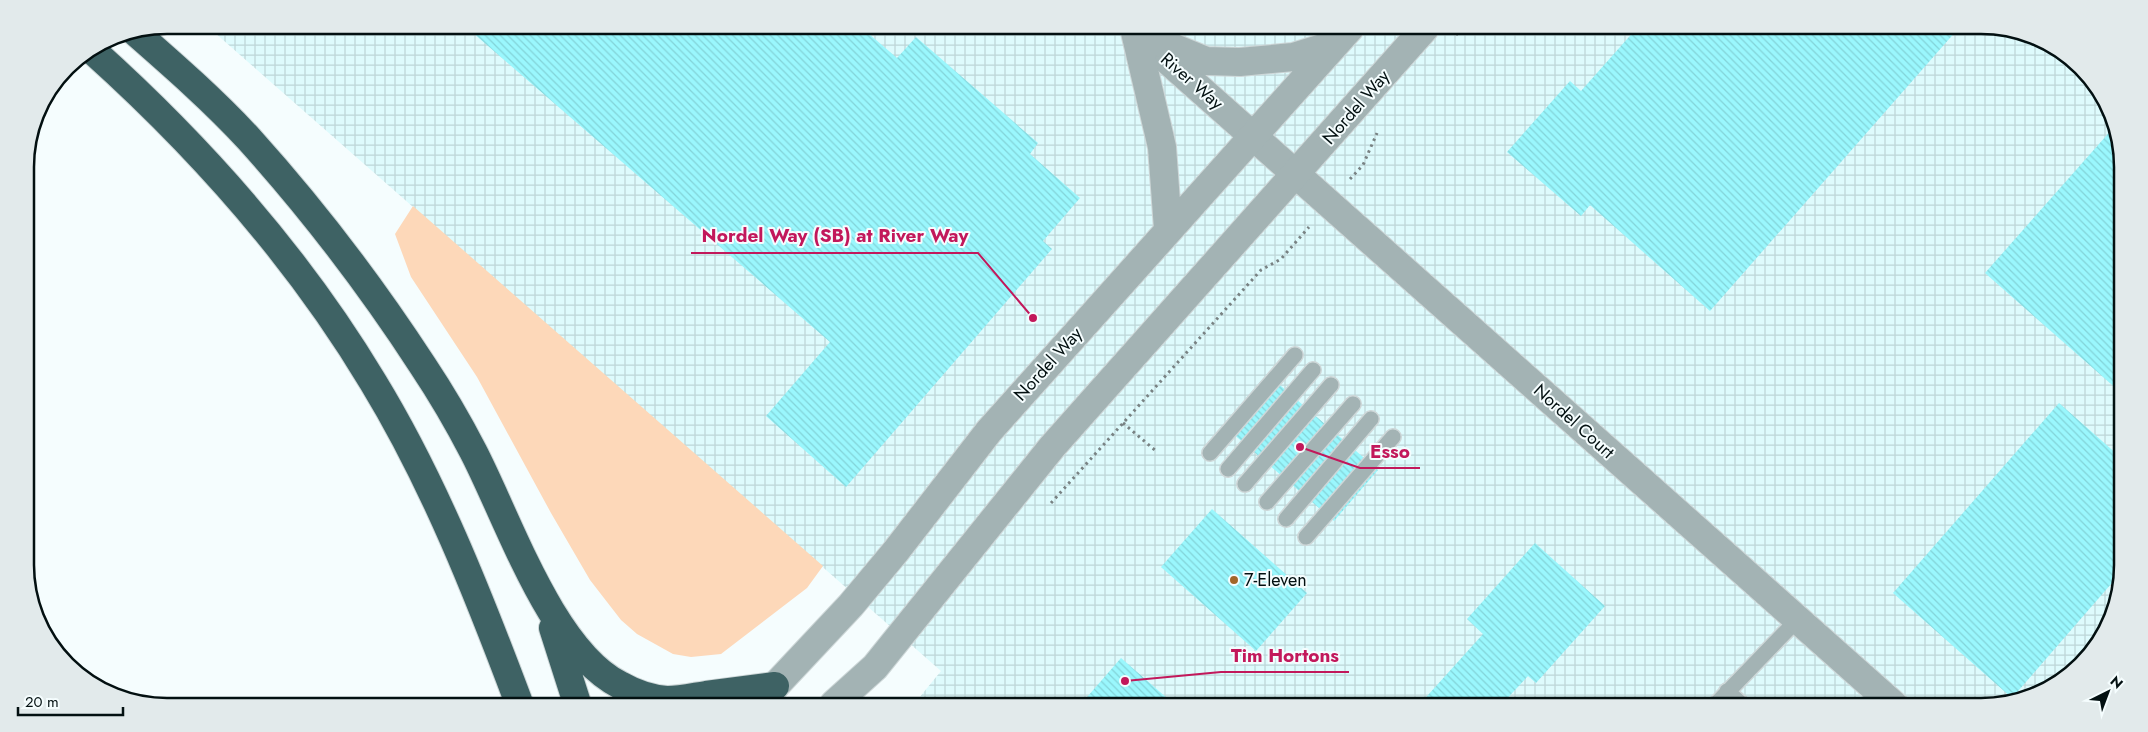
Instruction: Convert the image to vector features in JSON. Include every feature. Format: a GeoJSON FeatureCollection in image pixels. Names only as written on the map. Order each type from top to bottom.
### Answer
{"type":"FeatureCollection","features":[{"type":"Feature","properties":{"kind":"highway"},"geometry":{"type":"LineString","coordinates":[[140,36],[186,76],[248,138],[351,263],[423,367],[450,410],[473,451],[544,599],[577,650],[598,670],[620,685],[650,697],[664,698]]}},
{"type":"Feature","properties":{"kind":"highway"},"geometry":{"type":"LineString","coordinates":[[96,54],[155,109],[233,191],[289,261],[345,336],[374,382],[406,440],[436,501],[492,632],[516,698]]}},
{"type":"Feature","properties":{"kind":"highway"},"geometry":{"type":"LineString","coordinates":[[544,599],[575,698]]}},
{"type":"Feature","properties":{"kind":"highway"},"geometry":{"type":"LineString","coordinates":[[492,632],[499,698]]}},
{"type":"Feature","properties":{"kind":"highway"},"geometry":{"type":"LineString","coordinates":[[686,698],[774,686]]}},
{"type":"Feature","properties":{"kind":"street"},"geometry":{"type":"LineString","coordinates":[[1133,34],[1162,147],[1168,230]]}},
{"type":"Feature","properties":{"kind":"street","name":"River Way"},"geometry":{"type":"LineString","coordinates":[[1137,34],[1253,136]]}},
{"type":"Feature","properties":{"kind":"street"},"geometry":{"type":"LineString","coordinates":[[1142,34],[1206,61],[1240,62],[1293,57],[1343,36]]}},
{"type":"Feature","properties":{"kind":"street","name":"Nordel Way"},"geometry":{"type":"LineString","coordinates":[[840,698],[874,667],[1052,447],[1420,34]]}},
{"type":"Feature","properties":{"kind":"street","name":"Nordel Way"},"geometry":{"type":"LineString","coordinates":[[759,698],[774,686],[851,605],[896,551],[989,431],[1343,36]]}},
{"type":"Feature","properties":{"kind":"street","name":"Nordel Court"},"geometry":{"type":"LineString","coordinates":[[1253,136],[1886,698]]}},
{"type":"Feature","properties":{"kind":"street"},"geometry":{"type":"LineString","coordinates":[[852,698],[874,667]]}},
{"type":"Feature","properties":{"kind":"lane"},"geometry":{"type":"LineString","coordinates":[[1210,453],[1295,355]]}},
{"type":"Feature","properties":{"kind":"lane"},"geometry":{"type":"LineString","coordinates":[[1228,469],[1313,370]]}},
{"type":"Feature","properties":{"kind":"lane"},"geometry":{"type":"LineString","coordinates":[[1245,484],[1331,386]]}},
{"type":"Feature","properties":{"kind":"lane"},"geometry":{"type":"LineString","coordinates":[[1267,502],[1353,404]]}},
{"type":"Feature","properties":{"kind":"lane"},"geometry":{"type":"LineString","coordinates":[[1286,519],[1371,420]]}},
{"type":"Feature","properties":{"kind":"lane"},"geometry":{"type":"LineString","coordinates":[[1306,537],[1393,437]]}},
{"type":"Feature","properties":{"kind":"lane"},"geometry":{"type":"LineString","coordinates":[[1721,698],[1797,620]]}},
{"type":"Feature","properties":{"kind":"lane"},"geometry":{"type":"LineString","coordinates":[[1727,691],[1735,698]]}},
{"type":"Feature","properties":{"kind":"path"},"geometry":{"type":"LineString","coordinates":[[1048,508],[1261,270],[1281,259],[1288,252]]}},
{"type":"Feature","properties":{"kind":"path"},"geometry":{"type":"LineString","coordinates":[[1123,422],[1156,451]]}},
{"type":"Feature","properties":{"kind":"shaded area"},"geometry":{"type":"Polygon","coordinates":[[[216,34],[1981,34],[2016,38],[2048,52],[2062,61],[2081,79],[2101,108],[2112,141],[2114,158],[2113,583],[2110,600],[2101,624],[2087,646],[2062,671],[2032,688],[2016,694],[1990,698],[919,698],[941,671],[216,34]]]}},
{"type":"Feature","properties":{"kind":"shaded area"},"geometry":{"type":"Polygon","coordinates":[[[413,206],[823,566],[807,588],[721,654],[691,657],[673,654],[637,634],[621,620],[590,580],[477,377],[411,277],[395,234],[413,206]]]}},
{"type":"Feature","properties":{"kind":"building"},"geometry":{"type":"Polygon","coordinates":[[[474,34],[869,34],[897,58],[916,37],[1038,143],[1030,154],[1080,198],[1043,241],[1052,249],[846,487],[766,416],[830,342],[474,34]]]}},
{"type":"Feature","properties":{"kind":"building"},"geometry":{"type":"Polygon","coordinates":[[[1632,34],[1953,34],[1710,311],[1590,205],[1581,216],[1507,152],[1570,81],[1581,91],[1632,34]]]}},
{"type":"Feature","properties":{"kind":"building"},"geometry":{"type":"Polygon","coordinates":[[[2109,132],[2114,158],[2114,387],[1985,273],[2109,132]]]}},
{"type":"Feature","properties":{"kind":"building"},"geometry":{"type":"Polygon","coordinates":[[[1267,374],[1378,470],[1334,521],[1223,425],[1267,374]]]}},
{"type":"Feature","properties":{"kind":"building"},"geometry":{"type":"Polygon","coordinates":[[[2059,403],[2114,452],[2113,582],[2015,694],[2009,695],[1893,593],[2059,403]]]}},
{"type":"Feature","properties":{"kind":"building","name":"7-Eleven"},"geometry":{"type":"Polygon","coordinates":[[[1212,509],[1307,593],[1256,651],[1161,567],[1212,509]]]}},
{"type":"Feature","properties":{"kind":"building"},"geometry":{"type":"Polygon","coordinates":[[[1535,543],[1605,606],[1536,683],[1528,676],[1508,698],[1425,698],[1483,634],[1467,619],[1535,543]]]}},
{"type":"Feature","properties":{"kind":"building"},"geometry":{"type":"Polygon","coordinates":[[[1121,658],[1167,698],[1086,698],[1121,658]]]}},
{"type":"Feature","properties":{"kind":"place","name":"Nordel Way (SB) at River Way"},"geometry":{"type":"Point","coordinates":[1033,318]}},
{"type":"Feature","properties":{"kind":"place","name":"Esso"},"geometry":{"type":"Point","coordinates":[1300,447]}},
{"type":"Feature","properties":{"kind":"place","name":"7-Eleven"},"geometry":{"type":"Point","coordinates":[1234,580]}},
{"type":"Feature","properties":{"kind":"place","name":"Tim Hortons"},"geometry":{"type":"Point","coordinates":[1125,681]}}]}
